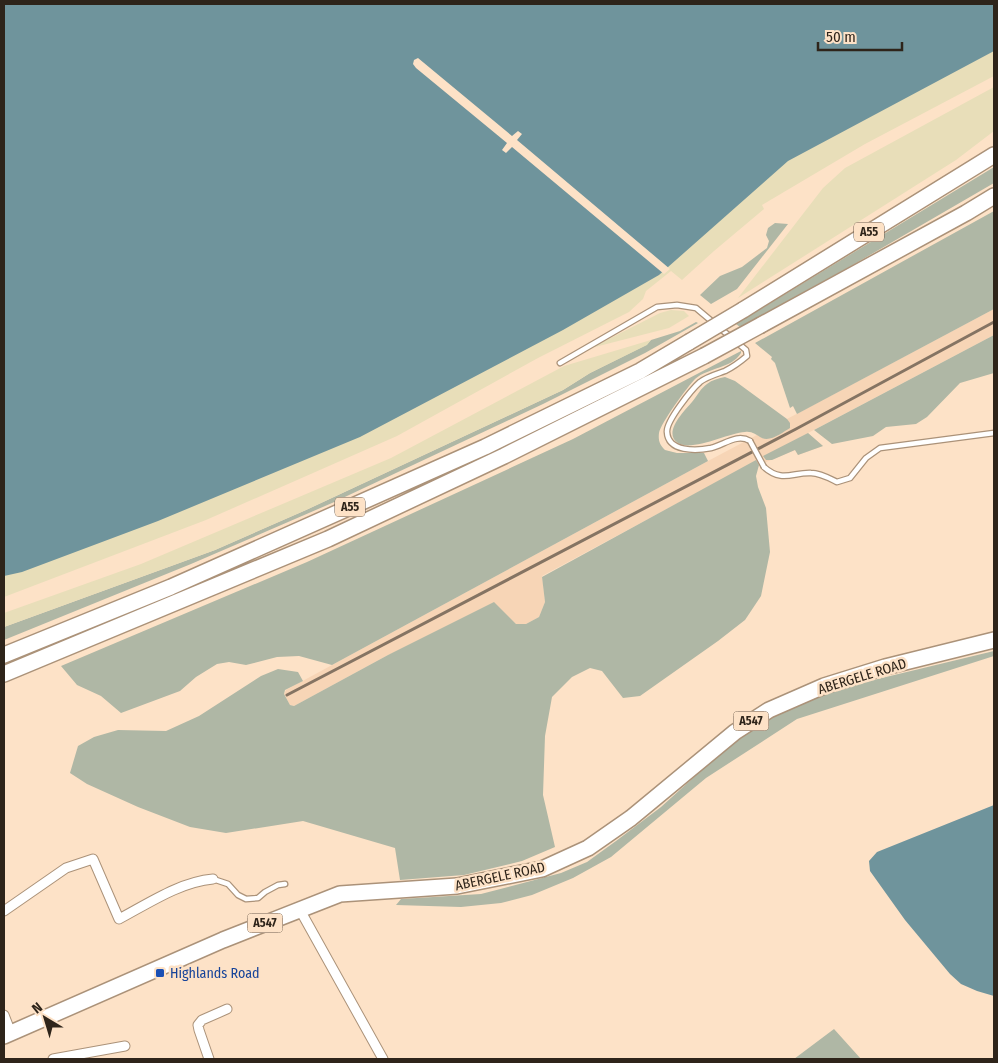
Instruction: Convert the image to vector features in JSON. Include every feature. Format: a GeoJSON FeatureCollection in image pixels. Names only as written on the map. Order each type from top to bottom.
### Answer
{"type":"FeatureCollection","features":[{"type":"Feature","properties":{"kind":"main road","name":"A55"},"geometry":{"type":"LineString","coordinates":[[4,655],[171,587],[485,447],[640,370],[744,310],[994,155]]}},
{"type":"Feature","properties":{"kind":"main road","name":"A55"},"geometry":{"type":"LineString","coordinates":[[4,674],[328,539],[504,456],[704,356],[994,196]]}},
{"type":"Feature","properties":{"kind":"main road","name":"ABERGELE ROAD"},"geometry":{"type":"LineString","coordinates":[[8,1035],[223,940],[340,894],[457,886],[542,869],[588,848],[631,818],[735,732],[769,710],[824,686],[885,667],[994,640]]}},
{"type":"Feature","properties":{"kind":"street"},"geometry":{"type":"LineString","coordinates":[[4,911],[66,868],[92,859],[119,919],[187,885],[199,880],[213,879]]}},
{"type":"Feature","properties":{"kind":"street"},"geometry":{"type":"LineString","coordinates":[[300,910],[383,1059]]}},
{"type":"Feature","properties":{"kind":"street"},"geometry":{"type":"LineString","coordinates":[[209,1059],[198,1030],[198,1025],[202,1020],[227,1009]]}},
{"type":"Feature","properties":{"kind":"street"},"geometry":{"type":"LineString","coordinates":[[4,1016],[8,1035]]}},
{"type":"Feature","properties":{"kind":"street"},"geometry":{"type":"LineString","coordinates":[[54,1059],[77,1057],[125,1046]]}},
{"type":"Feature","properties":{"kind":"lane"},"geometry":{"type":"LineString","coordinates":[[560,363],[657,307],[677,305],[696,308],[746,350],[747,356],[737,365],[699,383],[672,418],[667,426],[667,436],[672,444],[682,449],[711,448],[732,439],[745,438],[750,441],[764,467],[769,471],[778,475],[794,476],[810,472],[838,482],[850,478],[866,458],[880,448],[994,433]]}},
{"type":"Feature","properties":{"kind":"lane"},"geometry":{"type":"LineString","coordinates":[[213,879],[228,884],[238,895],[246,899],[258,898],[278,885],[285,884]]}},
{"type":"Feature","properties":{"kind":"shaded area"},"geometry":{"type":"Polygon","coordinates":[[[994,309],[994,335],[808,433],[823,446],[798,455],[795,450],[759,465],[756,461],[542,576],[545,602],[539,617],[526,624],[516,624],[501,611],[388,655],[294,706],[290,705],[284,694],[286,690],[708,461],[994,309]]]}},
{"type":"Feature","properties":{"kind":"green space"},"geometry":{"type":"Polygon","coordinates":[[[994,167],[994,183],[851,266],[740,327],[736,324],[994,167]]]}},
{"type":"Feature","properties":{"kind":"green space"},"geometry":{"type":"Polygon","coordinates":[[[994,211],[994,309],[797,414],[793,406],[790,408],[775,363],[771,359],[772,357],[755,343],[994,211]]]}},
{"type":"Feature","properties":{"kind":"green space"},"geometry":{"type":"Polygon","coordinates":[[[775,223],[788,224],[737,289],[711,304],[700,295],[720,276],[742,267],[767,248],[769,241],[766,235],[768,228],[775,223]]]}},
{"type":"Feature","properties":{"kind":"green space"},"geometry":{"type":"Polygon","coordinates":[[[696,322],[698,323],[645,353],[543,404],[332,503],[191,564],[4,640],[4,627],[215,550],[306,510],[563,390],[590,373],[646,345],[651,340],[680,331],[696,322]]]}},
{"type":"Feature","properties":{"kind":"green space"},"geometry":{"type":"Polygon","coordinates":[[[994,335],[994,373],[960,383],[927,417],[916,424],[886,427],[873,436],[832,444],[814,430],[994,335]]]}},
{"type":"Feature","properties":{"kind":"green space"},"geometry":{"type":"Polygon","coordinates":[[[741,351],[732,362],[695,379],[669,414],[659,433],[660,443],[665,450],[677,453],[704,453],[708,461],[332,665],[299,656],[277,657],[246,665],[229,662],[217,664],[196,677],[180,691],[121,713],[101,696],[77,685],[61,666],[307,562],[573,439],[741,351]]]}},
{"type":"Feature","properties":{"kind":"green space"},"geometry":{"type":"Polygon","coordinates":[[[725,377],[735,381],[787,419],[790,423],[790,428],[769,439],[747,432],[701,444],[684,445],[678,443],[672,433],[680,416],[705,386],[713,380],[725,377]]]}},
{"type":"Feature","properties":{"kind":"green space"},"geometry":{"type":"Polygon","coordinates":[[[808,433],[823,446],[798,455],[795,450],[772,460],[766,460],[763,456],[808,433]]]}},
{"type":"Feature","properties":{"kind":"green space"},"geometry":{"type":"Polygon","coordinates":[[[756,460],[759,465],[756,476],[758,487],[766,508],[770,552],[761,596],[745,620],[640,696],[623,698],[602,671],[590,668],[572,677],[552,697],[545,736],[543,795],[555,847],[522,861],[464,875],[400,880],[395,848],[303,821],[226,833],[190,827],[138,807],[87,784],[70,773],[78,746],[94,737],[118,730],[166,731],[199,716],[261,676],[278,669],[298,672],[303,681],[285,690],[284,694],[290,705],[294,706],[388,655],[494,602],[516,624],[526,624],[539,617],[545,602],[542,577],[756,460]]]}},
{"type":"Feature","properties":{"kind":"green space"},"geometry":{"type":"Polygon","coordinates":[[[994,651],[994,656],[797,719],[706,778],[611,857],[573,878],[532,895],[501,903],[461,907],[396,905],[401,899],[481,894],[561,873],[587,862],[661,807],[725,749],[747,732],[772,717],[832,690],[994,651]]]}},
{"type":"Feature","properties":{"kind":"green space"},"geometry":{"type":"Polygon","coordinates":[[[834,1029],[861,1059],[794,1059],[834,1029]]]}},
{"type":"Feature","properties":{"kind":"sand"},"geometry":{"type":"Polygon","coordinates":[[[994,17],[994,76],[865,144],[762,205],[764,209],[682,280],[671,271],[646,291],[643,299],[629,312],[538,358],[397,436],[206,520],[4,597],[4,495],[994,17]]]}},
{"type":"Feature","properties":{"kind":"sand"},"geometry":{"type":"Polygon","coordinates":[[[994,87],[994,131],[956,160],[738,298],[823,188],[845,168],[994,87]]]}},
{"type":"Feature","properties":{"kind":"sand"},"geometry":{"type":"Polygon","coordinates":[[[671,310],[684,311],[689,316],[669,328],[591,348],[660,313],[671,310]]]}},
{"type":"Feature","properties":{"kind":"sand"},"geometry":{"type":"Polygon","coordinates":[[[651,340],[647,345],[590,373],[563,390],[306,510],[215,550],[4,627],[4,613],[141,564],[391,458],[564,366],[651,340]]]}},
{"type":"Feature","properties":{"kind":"water"},"geometry":{"type":"Polygon","coordinates":[[[4,4],[994,4],[994,51],[788,161],[659,275],[563,330],[360,437],[158,521],[22,572],[4,576],[4,4]]]}},
{"type":"Feature","properties":{"kind":"water"},"geometry":{"type":"Polygon","coordinates":[[[994,805],[994,996],[961,984],[950,974],[905,920],[870,871],[869,861],[877,852],[994,805]]]}},
{"type":"Feature","properties":{"kind":"pier"},"geometry":{"type":"Polygon","coordinates":[[[418,58],[512,136],[518,131],[522,134],[517,140],[670,269],[664,274],[512,147],[506,153],[502,150],[507,143],[416,68],[413,64],[414,60],[418,58]]]}},
{"type":"Feature","properties":{"kind":"railway"},"geometry":{"type":"LineString","coordinates":[[287,695],[796,429],[994,322]]}},
{"type":"Feature","properties":{"kind":"place","name":"Highlands Road"},"geometry":{"type":"Point","coordinates":[160,973]}}]}
